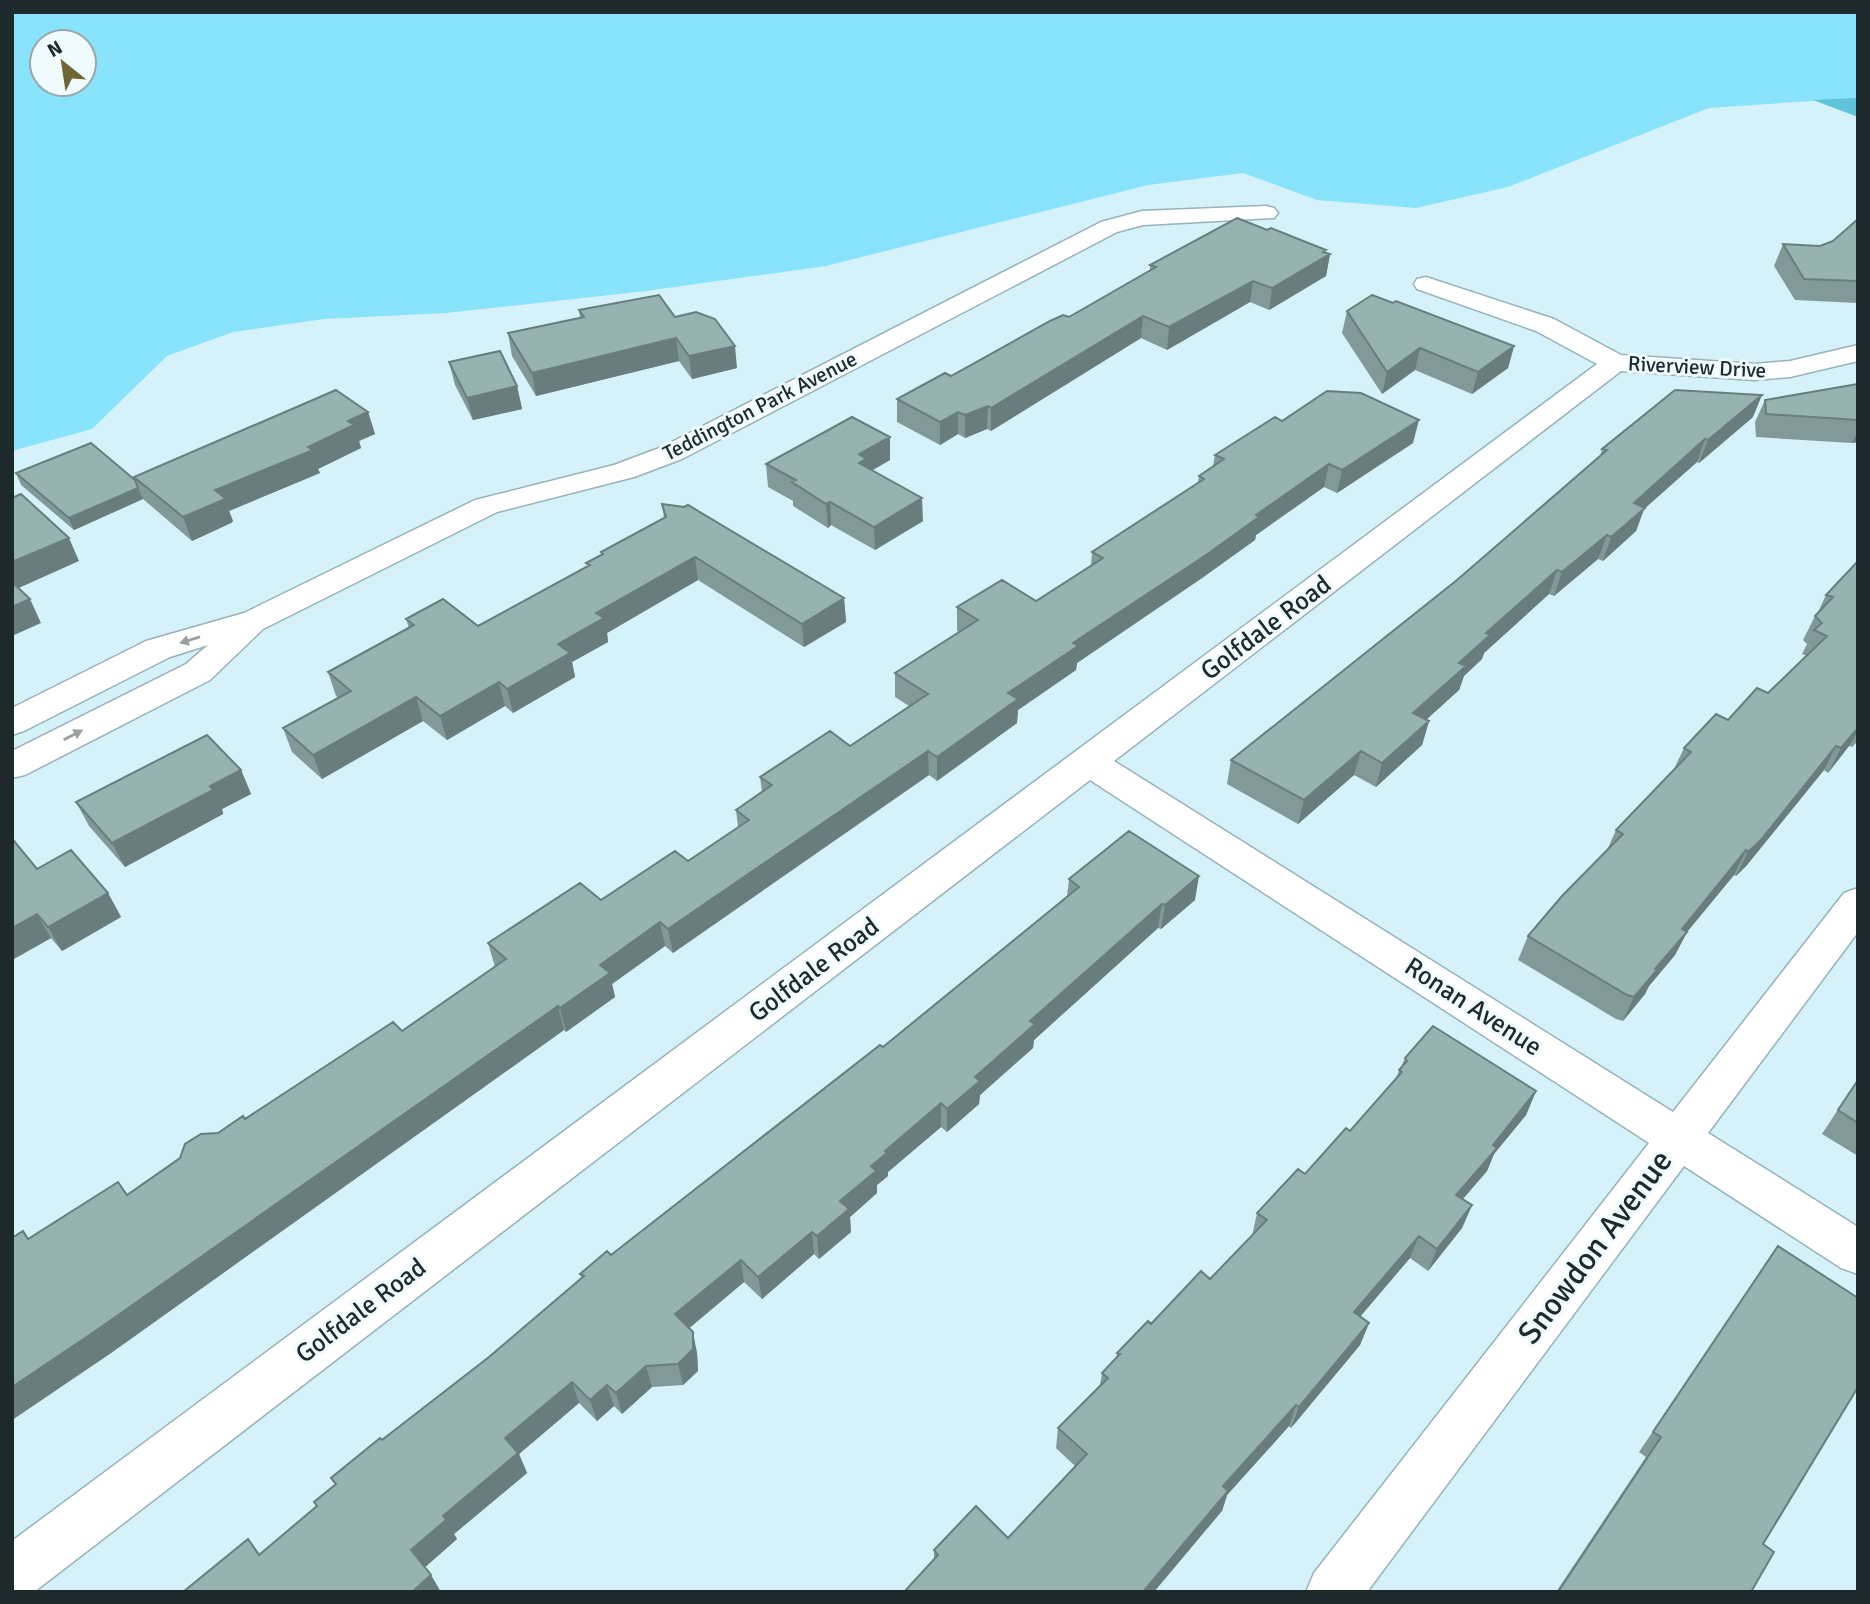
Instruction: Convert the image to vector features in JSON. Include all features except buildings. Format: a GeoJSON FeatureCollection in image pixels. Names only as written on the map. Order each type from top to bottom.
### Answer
{"type":"FeatureCollection","features":[{"type":"Feature","properties":{"kind":"street","name":"Teddington Park Avenue"},"geometry":{"type":"LineString","coordinates":[[12,723],[158,649],[256,620],[485,506],[624,471],[672,453],[1109,227],[1142,218],[1266,213]]}},
{"type":"Feature","properties":{"kind":"street","name":"Riverview Drive"},"geometry":{"type":"LineString","coordinates":[[1426,284],[1545,325],[1615,363],[1765,372],[1858,353]]}},
{"type":"Feature","properties":{"kind":"street","name":"Golfdale Road"},"geometry":{"type":"LineString","coordinates":[[12,1575],[1615,363]]}},
{"type":"Feature","properties":{"kind":"street","name":"Teddington Park Avenue"},"geometry":{"type":"LineString","coordinates":[[12,766],[198,671],[256,620]]}},
{"type":"Feature","properties":{"kind":"street","name":"Ronan Avenue"},"geometry":{"type":"LineString","coordinates":[[1089,762],[1858,1252]]}},
{"type":"Feature","properties":{"kind":"street","name":"Snowdon Avenue"},"geometry":{"type":"LineString","coordinates":[[1333,1592],[1858,903]]}},
{"type":"Feature","properties":{"kind":"shaded area"},"geometry":{"type":"Polygon","coordinates":[[[12,12],[1858,12],[1858,98],[1709,108],[1508,187],[1416,208],[1317,200],[1243,173],[1148,185],[826,266],[646,291],[446,313],[324,319],[233,332],[167,356],[92,429],[12,451],[12,12]]]}},
{"type":"Feature","properties":{"kind":"shaded area"},"geometry":{"type":"Polygon","coordinates":[[[1854,98],[1858,98],[1858,117],[1813,100],[1854,98]]]}}]}
